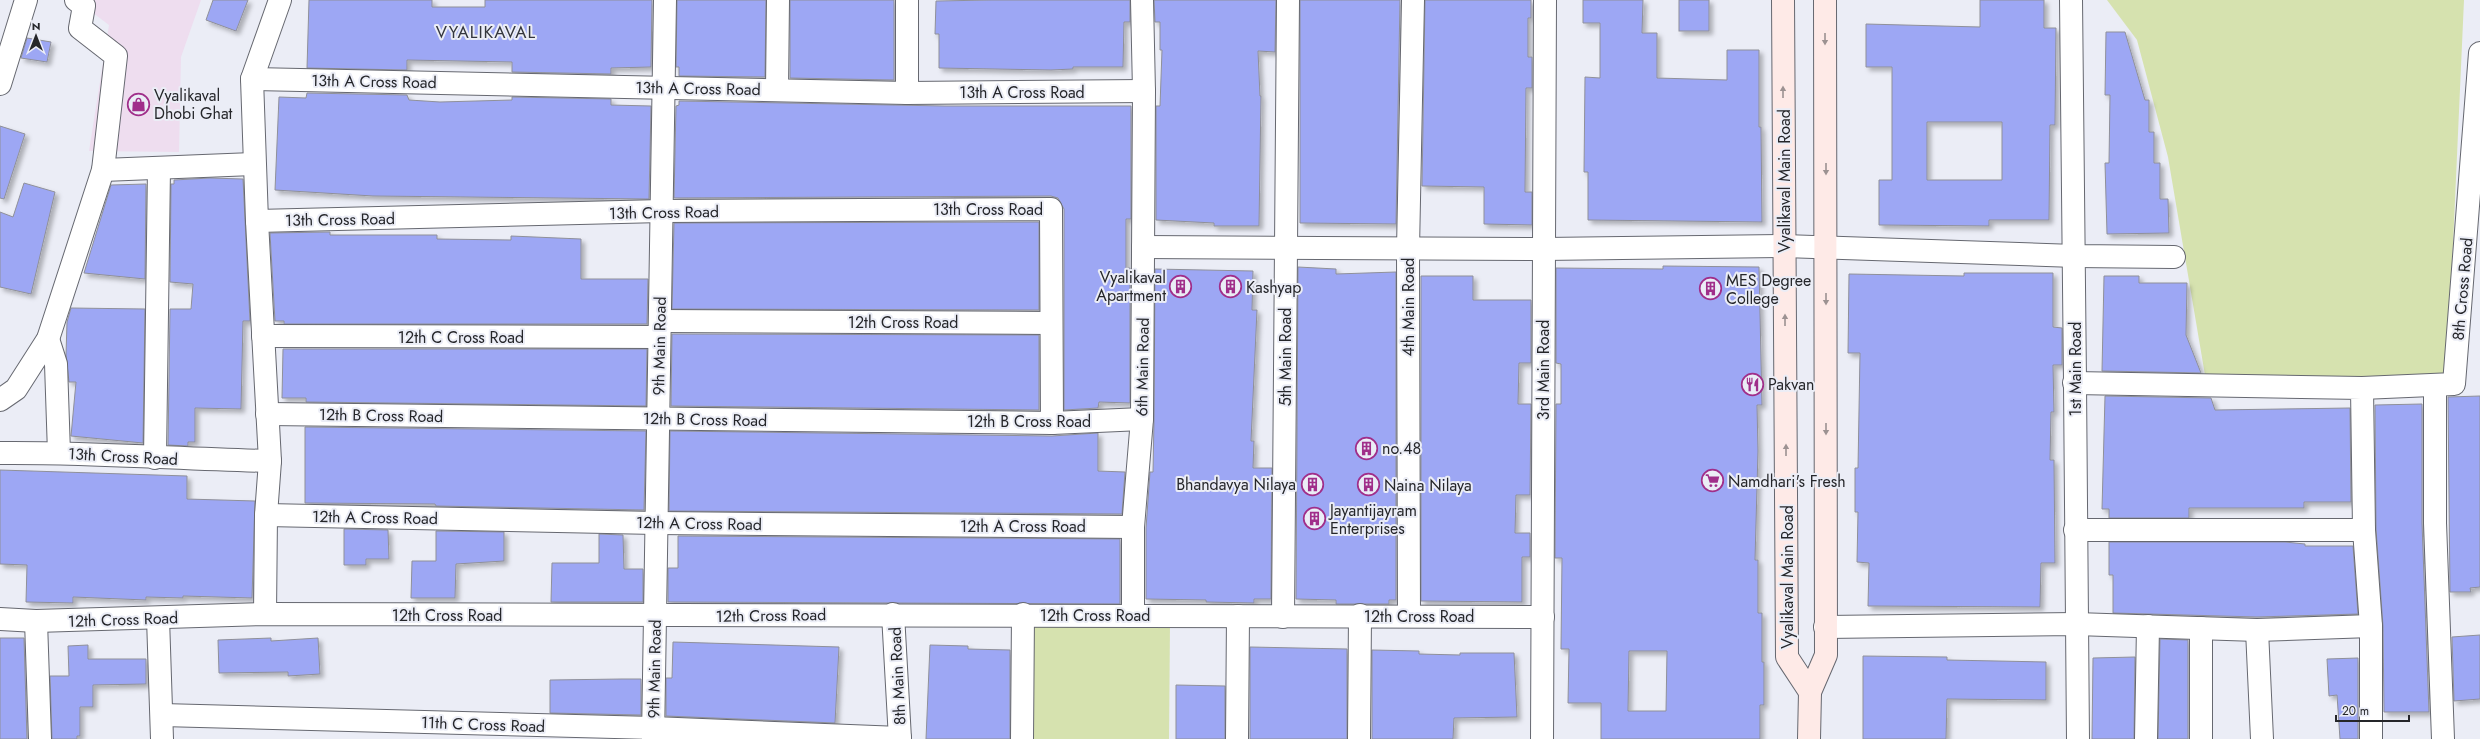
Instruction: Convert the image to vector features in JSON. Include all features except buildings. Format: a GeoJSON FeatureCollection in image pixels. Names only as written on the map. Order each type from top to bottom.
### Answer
{"type":"FeatureCollection","features":[{"type":"Feature","properties":{"kind":"street"},"geometry":{"type":"LineString","coordinates":[[0,84],[26,0]]}},
{"type":"Feature","properties":{"kind":"street"},"geometry":{"type":"LineString","coordinates":[[0,400],[16,389],[48,339],[103,170],[116,56],[80,28],[84,6],[76,0]]}},
{"type":"Feature","properties":{"kind":"street"},"geometry":{"type":"LineString","coordinates":[[265,614],[266,515],[270,461],[253,164],[252,79],[280,0]]}},
{"type":"Feature","properties":{"kind":"street","name":"9th Main Road"},"geometry":{"type":"LineString","coordinates":[[653,734],[665,0]]}},
{"type":"Feature","properties":{"kind":"street"},"geometry":{"type":"LineString","coordinates":[[777,90],[778,0]]}},
{"type":"Feature","properties":{"kind":"street"},"geometry":{"type":"LineString","coordinates":[[907,0],[907,93]]}},
{"type":"Feature","properties":{"kind":"street","name":"6th Main Road"},"geometry":{"type":"LineString","coordinates":[[1133,615],[1133,527],[1142,419],[1144,91],[1142,0]]}},
{"type":"Feature","properties":{"kind":"street","name":"5th Main Road"},"geometry":{"type":"LineString","coordinates":[[1283,617],[1288,0]]}},
{"type":"Feature","properties":{"kind":"street","name":"4th Main Road"},"geometry":{"type":"LineString","coordinates":[[1409,615],[1408,249],[1413,0]]}},
{"type":"Feature","properties":{"kind":"street","name":"3rd Main Road"},"geometry":{"type":"LineString","coordinates":[[1542,739],[1545,0]]}},
{"type":"Feature","properties":{"kind":"street","name":"Vyalikaval Main Road"},"geometry":{"type":"LineString","coordinates":[[1783,0],[1787,657],[1810,692]]}},
{"type":"Feature","properties":{"kind":"street"},"geometry":{"type":"LineString","coordinates":[[1809,739],[1810,692],[1826,655],[1827,248],[1825,0]]}},
{"type":"Feature","properties":{"kind":"street","name":"1st Main Road"},"geometry":{"type":"LineString","coordinates":[[2071,0],[2075,256],[2074,383],[2078,739]]}},
{"type":"Feature","properties":{"kind":"street","name":"8th Cross Road"},"geometry":{"type":"LineString","coordinates":[[2074,383],[2362,388],[2454,384],[2473,234],[2480,53]]}},
{"type":"Feature","properties":{"kind":"street","name":"13th A Cross Road"},"geometry":{"type":"LineString","coordinates":[[252,79],[907,93],[1144,91]]}},
{"type":"Feature","properties":{"kind":"street"},"geometry":{"type":"LineString","coordinates":[[103,170],[253,164]]}},
{"type":"Feature","properties":{"kind":"street"},"geometry":{"type":"LineString","coordinates":[[155,458],[159,168]]}},
{"type":"Feature","properties":{"kind":"street","name":"13th Cross Road"},"geometry":{"type":"LineString","coordinates":[[257,221],[662,211],[1051,209],[1050,323],[1052,423]]}},
{"type":"Feature","properties":{"kind":"street"},"geometry":{"type":"LineString","coordinates":[[1143,248],[1544,250],[1784,246],[2075,256],[2174,257]]}},
{"type":"Feature","properties":{"kind":"street","name":"12th Cross Road"},"geometry":{"type":"LineString","coordinates":[[660,329],[1050,323]]}},
{"type":"Feature","properties":{"kind":"street","name":"12th C Cross Road"},"geometry":{"type":"LineString","coordinates":[[263,336],[660,329]]}},
{"type":"Feature","properties":{"kind":"street"},"geometry":{"type":"LineString","coordinates":[[48,339],[56,364],[59,453]]}},
{"type":"Feature","properties":{"kind":"street"},"geometry":{"type":"LineString","coordinates":[[2435,385],[2435,523],[2443,739]]}},
{"type":"Feature","properties":{"kind":"street"},"geometry":{"type":"LineString","coordinates":[[2362,388],[2364,530],[2371,626],[2371,739]]}},
{"type":"Feature","properties":{"kind":"street","name":"12th B Cross Road"},"geometry":{"type":"LineString","coordinates":[[267,414],[1052,423],[1142,419]]}},
{"type":"Feature","properties":{"kind":"street","name":"13th Cross Road"},"geometry":{"type":"LineString","coordinates":[[0,453],[59,453],[155,458],[270,461]]}},
{"type":"Feature","properties":{"kind":"street","name":"12th A Cross Road"},"geometry":{"type":"LineString","coordinates":[[266,515],[656,523],[1133,527]]}},
{"type":"Feature","properties":{"kind":"street"},"geometry":{"type":"LineString","coordinates":[[2075,530],[2364,530]]}},
{"type":"Feature","properties":{"kind":"street","name":"12th Cross Road"},"geometry":{"type":"LineString","coordinates":[[0,619],[36,621],[265,614],[655,616],[1023,614],[1283,617],[1409,615],[1543,617]]}},
{"type":"Feature","properties":{"kind":"street","name":"8th Main Road"},"geometry":{"type":"LineString","coordinates":[[894,614],[900,739]]}},
{"type":"Feature","properties":{"kind":"street"},"geometry":{"type":"LineString","coordinates":[[1022,739],[1023,614]]}},
{"type":"Feature","properties":{"kind":"street"},"geometry":{"type":"LineString","coordinates":[[1359,739],[1360,615]]}},
{"type":"Feature","properties":{"kind":"street"},"geometry":{"type":"LineString","coordinates":[[1237,739],[1238,616]]}},
{"type":"Feature","properties":{"kind":"street"},"geometry":{"type":"LineString","coordinates":[[158,618],[162,739]]}},
{"type":"Feature","properties":{"kind":"street"},"geometry":{"type":"LineString","coordinates":[[36,621],[40,739]]}},
{"type":"Feature","properties":{"kind":"street"},"geometry":{"type":"LineString","coordinates":[[1825,627],[2076,624],[2257,630],[2371,626]]}},
{"type":"Feature","properties":{"kind":"street"},"geometry":{"type":"LineString","coordinates":[[2146,739],[2148,626]]}},
{"type":"Feature","properties":{"kind":"street"},"geometry":{"type":"LineString","coordinates":[[2201,628],[2202,739]]}},
{"type":"Feature","properties":{"kind":"street"},"geometry":{"type":"LineString","coordinates":[[2257,630],[2262,739]]}},
{"type":"Feature","properties":{"kind":"street","name":"11th C Cross Road"},"geometry":{"type":"LineString","coordinates":[[162,715],[653,734],[900,739]]}},
{"type":"Feature","properties":{"kind":"shaded area","name":"Vyalikaval Dhobi Ghat"},"geometry":{"type":"Polygon","coordinates":[[[76,0],[201,0],[181,57],[179,152],[89,151],[109,25],[76,0]]]}},
{"type":"Feature","properties":{"kind":"green space"},"geometry":{"type":"Polygon","coordinates":[[[2107,0],[2464,0],[2447,378],[2206,381],[2168,157],[2137,40],[2107,0]]]}},
{"type":"Feature","properties":{"kind":"green space"},"geometry":{"type":"Polygon","coordinates":[[[1033,623],[1170,623],[1169,739],[1033,739],[1033,623]]]}},
{"type":"Feature","properties":{"kind":"place","name":"Vyalikaval Dhobi Ghat"},"geometry":{"type":"Point","coordinates":[138,104]}},
{"type":"Feature","properties":{"kind":"place","name":"Vyalikaval Apartment"},"geometry":{"type":"Point","coordinates":[1181,286]}},
{"type":"Feature","properties":{"kind":"place","name":"Kashyap"},"geometry":{"type":"Point","coordinates":[1231,287]}},
{"type":"Feature","properties":{"kind":"place","name":"MES Degree College"},"geometry":{"type":"Point","coordinates":[1711,289]}},
{"type":"Feature","properties":{"kind":"place","name":"Pakvan"},"geometry":{"type":"Point","coordinates":[1753,384]}},
{"type":"Feature","properties":{"kind":"place","name":"no.48"},"geometry":{"type":"Point","coordinates":[1367,448]}},
{"type":"Feature","properties":{"kind":"place","name":"Namdhari's Fresh"},"geometry":{"type":"Point","coordinates":[1713,481]}},
{"type":"Feature","properties":{"kind":"place","name":"Bhandavya Nilaya"},"geometry":{"type":"Point","coordinates":[1312,484]}},
{"type":"Feature","properties":{"kind":"place","name":"Naina Nilaya"},"geometry":{"type":"Point","coordinates":[1369,485]}},
{"type":"Feature","properties":{"kind":"place","name":"Jayantijayram Enterprises"},"geometry":{"type":"Point","coordinates":[1314,519]}},
{"type":"Feature","properties":{"kind":"district","name":"VYALIKAVAL"},"geometry":{"type":"Point","coordinates":[486,32]}}]}
